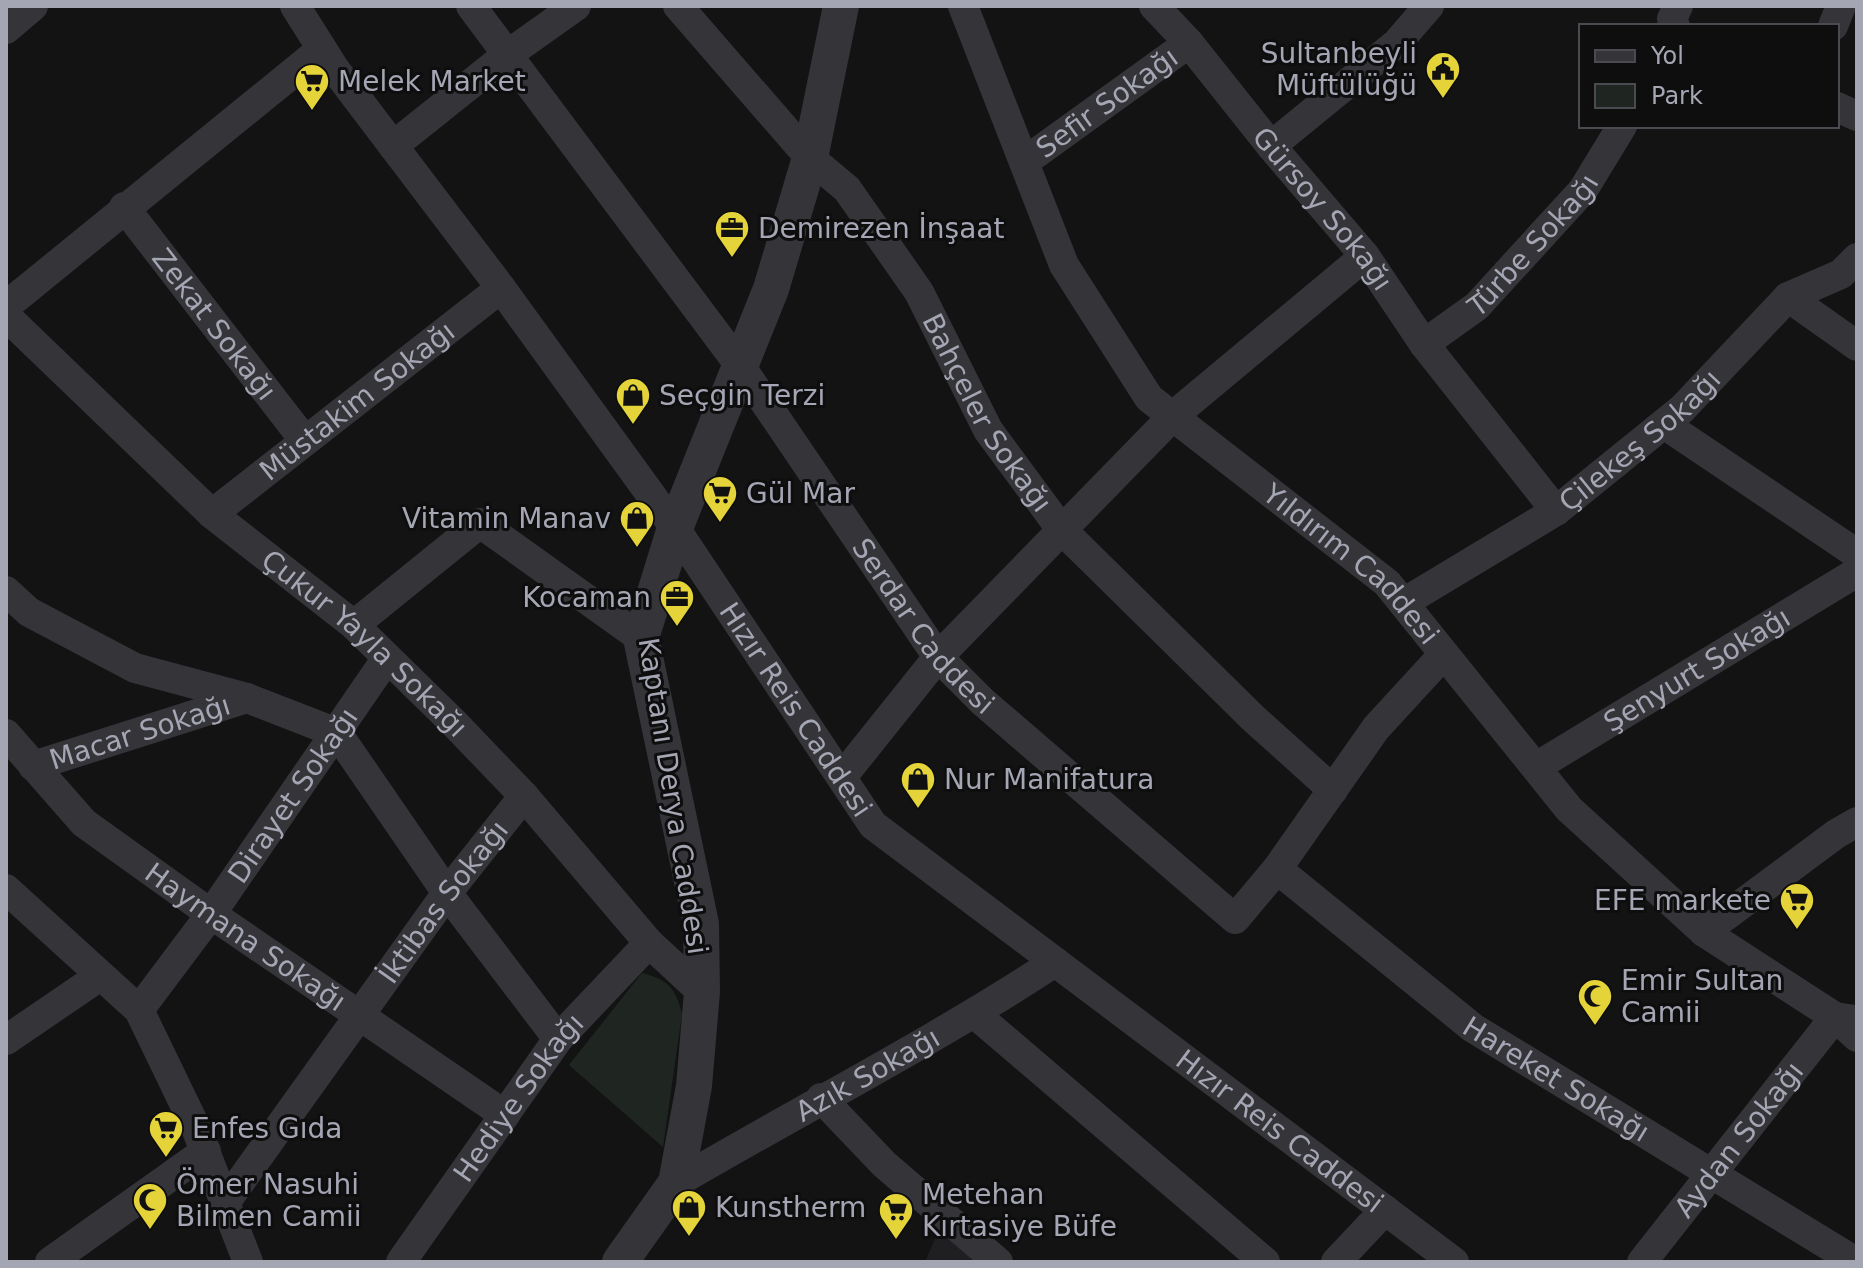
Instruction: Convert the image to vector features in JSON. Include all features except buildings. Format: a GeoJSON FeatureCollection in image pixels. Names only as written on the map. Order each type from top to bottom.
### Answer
{"type":"FeatureCollection","features":[{"type":"Feature","properties":{"kind":"street"},"geometry":{"type":"LineString","coordinates":[[6,29],[33,6]]}},
{"type":"Feature","properties":{"kind":"street","name":"Hızır Reis Caddesi"},"geometry":{"type":"LineString","coordinates":[[295,6],[322,49],[675,528],[873,825],[1454,1262]]}},
{"type":"Feature","properties":{"kind":"street","name":"Serdar Caddesi"},"geometry":{"type":"LineString","coordinates":[[471,6],[741,367],[938,657],[983,702],[1235,919],[1277,869],[1376,728],[1444,654]]}},
{"type":"Feature","properties":{"kind":"street"},"geometry":{"type":"LineString","coordinates":[[393,146],[507,55],[576,6]]}},
{"type":"Feature","properties":{"kind":"street","name":"Bahçeler Sokağı"},"geometry":{"type":"LineString","coordinates":[[678,6],[810,158],[847,189],[919,292],[988,430],[1061,529],[1253,718],[1333,790]]}},
{"type":"Feature","properties":{"kind":"street","name":"Kaptanı Derya Caddesi"},"geometry":{"type":"LineString","coordinates":[[620,1262],[676,1183],[694,1086],[702,992],[701,924],[641,638],[675,528],[771,289],[810,158],[841,6]]}},
{"type":"Feature","properties":{"kind":"street","name":"Yıldırım Caddesi"},"geometry":{"type":"LineString","coordinates":[[963,6],[1064,265],[1149,398],[1387,583],[1569,809],[1704,932],[1850,1025]]}},
{"type":"Feature","properties":{"kind":"street","name":"Gürsoy Sokağı"},"geometry":{"type":"LineString","coordinates":[[1154,6],[1189,43],[1365,256],[1424,344],[1556,511]]}},
{"type":"Feature","properties":{"kind":"street"},"geometry":{"type":"LineString","coordinates":[[1271,146],[1397,43],[1429,6]]}},
{"type":"Feature","properties":{"kind":"street","name":"Sefir Sokağı"},"geometry":{"type":"LineString","coordinates":[[1024,162],[1189,43]]}},
{"type":"Feature","properties":{"kind":"street"},"geometry":{"type":"LineString","coordinates":[[6,306],[322,49]]}},
{"type":"Feature","properties":{"kind":"street","name":"Türbe Sokağı"},"geometry":{"type":"LineString","coordinates":[[1424,344],[1477,306],[1583,190],[1621,128]]}},
{"type":"Feature","properties":{"kind":"street","name":"Zekat Sokağı"},"geometry":{"type":"LineString","coordinates":[[124,207],[305,441]]}},
{"type":"Feature","properties":{"kind":"street"},"geometry":{"type":"LineString","coordinates":[[842,777],[938,657],[1173,416],[1365,256]]}},
{"type":"Feature","properties":{"kind":"street","name":"Çilekeş Sokağı"},"geometry":{"type":"LineString","coordinates":[[1403,603],[1556,511],[1682,409],[1788,297],[1841,274],[1857,258]]}},
{"type":"Feature","properties":{"kind":"street","name":"Müstakim Sokağı"},"geometry":{"type":"LineString","coordinates":[[212,514],[501,288]]}},
{"type":"Feature","properties":{"kind":"street"},"geometry":{"type":"LineString","coordinates":[[1788,297],[1857,346]]}},
{"type":"Feature","properties":{"kind":"street","name":"Çukur Yayla Sokağı"},"geometry":{"type":"LineString","coordinates":[[6,316],[212,514],[354,625],[524,796],[649,943],[702,992]]}},
{"type":"Feature","properties":{"kind":"street"},"geometry":{"type":"LineString","coordinates":[[1664,424],[1857,554]]}},
{"type":"Feature","properties":{"kind":"street"},"geometry":{"type":"LineString","coordinates":[[354,625],[480,523],[641,638]]}},
{"type":"Feature","properties":{"kind":"street","name":"Şenyurt Sokağı"},"geometry":{"type":"LineString","coordinates":[[1536,767],[1857,572]]}},
{"type":"Feature","properties":{"kind":"street"},"geometry":{"type":"LineString","coordinates":[[6,591],[29,612],[135,668],[247,698],[337,733],[447,893],[558,1039]]}},
{"type":"Feature","properties":{"kind":"street","name":"Dirayet Sokağı"},"geometry":{"type":"LineString","coordinates":[[139,1010],[211,914],[387,658]]}},
{"type":"Feature","properties":{"kind":"street","name":"Macar Sokağı"},"geometry":{"type":"LineString","coordinates":[[33,766],[247,698]]}},
{"type":"Feature","properties":{"kind":"street","name":"Haymana Sokağı"},"geometry":{"type":"LineString","coordinates":[[6,734],[84,823],[505,1115]]}},
{"type":"Feature","properties":{"kind":"street","name":"İktibas Sokağı"},"geometry":{"type":"LineString","coordinates":[[225,1203],[447,893],[524,796]]}},
{"type":"Feature","properties":{"kind":"street"},"geometry":{"type":"LineString","coordinates":[[1704,932],[1836,834],[1857,822]]}},
{"type":"Feature","properties":{"kind":"street","name":"Hareket Sokağı"},"geometry":{"type":"LineString","coordinates":[[1277,869],[1473,1028],[1856,1262]]}},
{"type":"Feature","properties":{"kind":"street"},"geometry":{"type":"LineString","coordinates":[[6,889],[139,1010],[206,1151],[248,1262]]}},
{"type":"Feature","properties":{"kind":"street","name":"Hediye Sokağı"},"geometry":{"type":"LineString","coordinates":[[401,1262],[558,1039],[649,943]]}},
{"type":"Feature","properties":{"kind":"street","name":"Azık Sokağı"},"geometry":{"type":"LineString","coordinates":[[676,1183],[821,1098],[975,1014],[1055,962]]}},
{"type":"Feature","properties":{"kind":"street"},"geometry":{"type":"LineString","coordinates":[[6,1040],[100,976]]}},
{"type":"Feature","properties":{"kind":"street"},"geometry":{"type":"LineString","coordinates":[[975,1014],[1265,1262]]}},
{"type":"Feature","properties":{"kind":"street","name":"Aydan Sokağı"},"geometry":{"type":"LineString","coordinates":[[1642,1262],[1710,1175],[1850,1025]]}},
{"type":"Feature","properties":{"kind":"street"},"geometry":{"type":"LineString","coordinates":[[821,1098],[884,1164],[998,1262]]}},
{"type":"Feature","properties":{"kind":"street"},"geometry":{"type":"LineString","coordinates":[[50,1262],[206,1151]]}},
{"type":"Feature","properties":{"kind":"street"},"geometry":{"type":"LineString","coordinates":[[1336,1262],[1385,1210]]}},
{"type":"Feature","properties":{"kind":"shaded area"},"geometry":{"type":"Polygon","coordinates":[[[941,1225],[985,1262],[925,1262],[941,1225]]]}},
{"type":"Feature","properties":{"kind":"green space"},"geometry":{"type":"Polygon","coordinates":[[[642,973],[669,986],[682,1014],[663,1147],[569,1065],[642,973]]]}},
{"type":"Feature","properties":{"kind":"place","name":"Sultanbeyli Müftülüğü"},"geometry":{"type":"Point","coordinates":[1443,100]}},
{"type":"Feature","properties":{"kind":"place","name":"Melek Market"},"geometry":{"type":"Point","coordinates":[312,112]}},
{"type":"Feature","properties":{"kind":"place","name":"Demirezen İnşaat"},"geometry":{"type":"Point","coordinates":[732,259]}},
{"type":"Feature","properties":{"kind":"place","name":"Seçgin Terzi"},"geometry":{"type":"Point","coordinates":[633,426]}},
{"type":"Feature","properties":{"kind":"place","name":"Gül Mar"},"geometry":{"type":"Point","coordinates":[720,524]}},
{"type":"Feature","properties":{"kind":"place","name":"Vitamin Manav"},"geometry":{"type":"Point","coordinates":[637,549]}},
{"type":"Feature","properties":{"kind":"place","name":"Kocaman"},"geometry":{"type":"Point","coordinates":[677,628]}},
{"type":"Feature","properties":{"kind":"place","name":"Nur Manifatura"},"geometry":{"type":"Point","coordinates":[918,810]}},
{"type":"Feature","properties":{"kind":"place","name":"EFE markete"},"geometry":{"type":"Point","coordinates":[1797,931]}},
{"type":"Feature","properties":{"kind":"place","name":"Emir Sultan Camii"},"geometry":{"type":"Point","coordinates":[1595,1027]}},
{"type":"Feature","properties":{"kind":"place","name":"Enfes Gıda"},"geometry":{"type":"Point","coordinates":[166,1159]}},
{"type":"Feature","properties":{"kind":"place","name":"Ömer Nasuhi Bilmen Camii"},"geometry":{"type":"Point","coordinates":[150,1231]}},
{"type":"Feature","properties":{"kind":"place","name":"Kunstherm"},"geometry":{"type":"Point","coordinates":[689,1238]}},
{"type":"Feature","properties":{"kind":"place","name":"Metehan Kırtasiye Büfe"},"geometry":{"type":"Point","coordinates":[896,1241]}}]}
